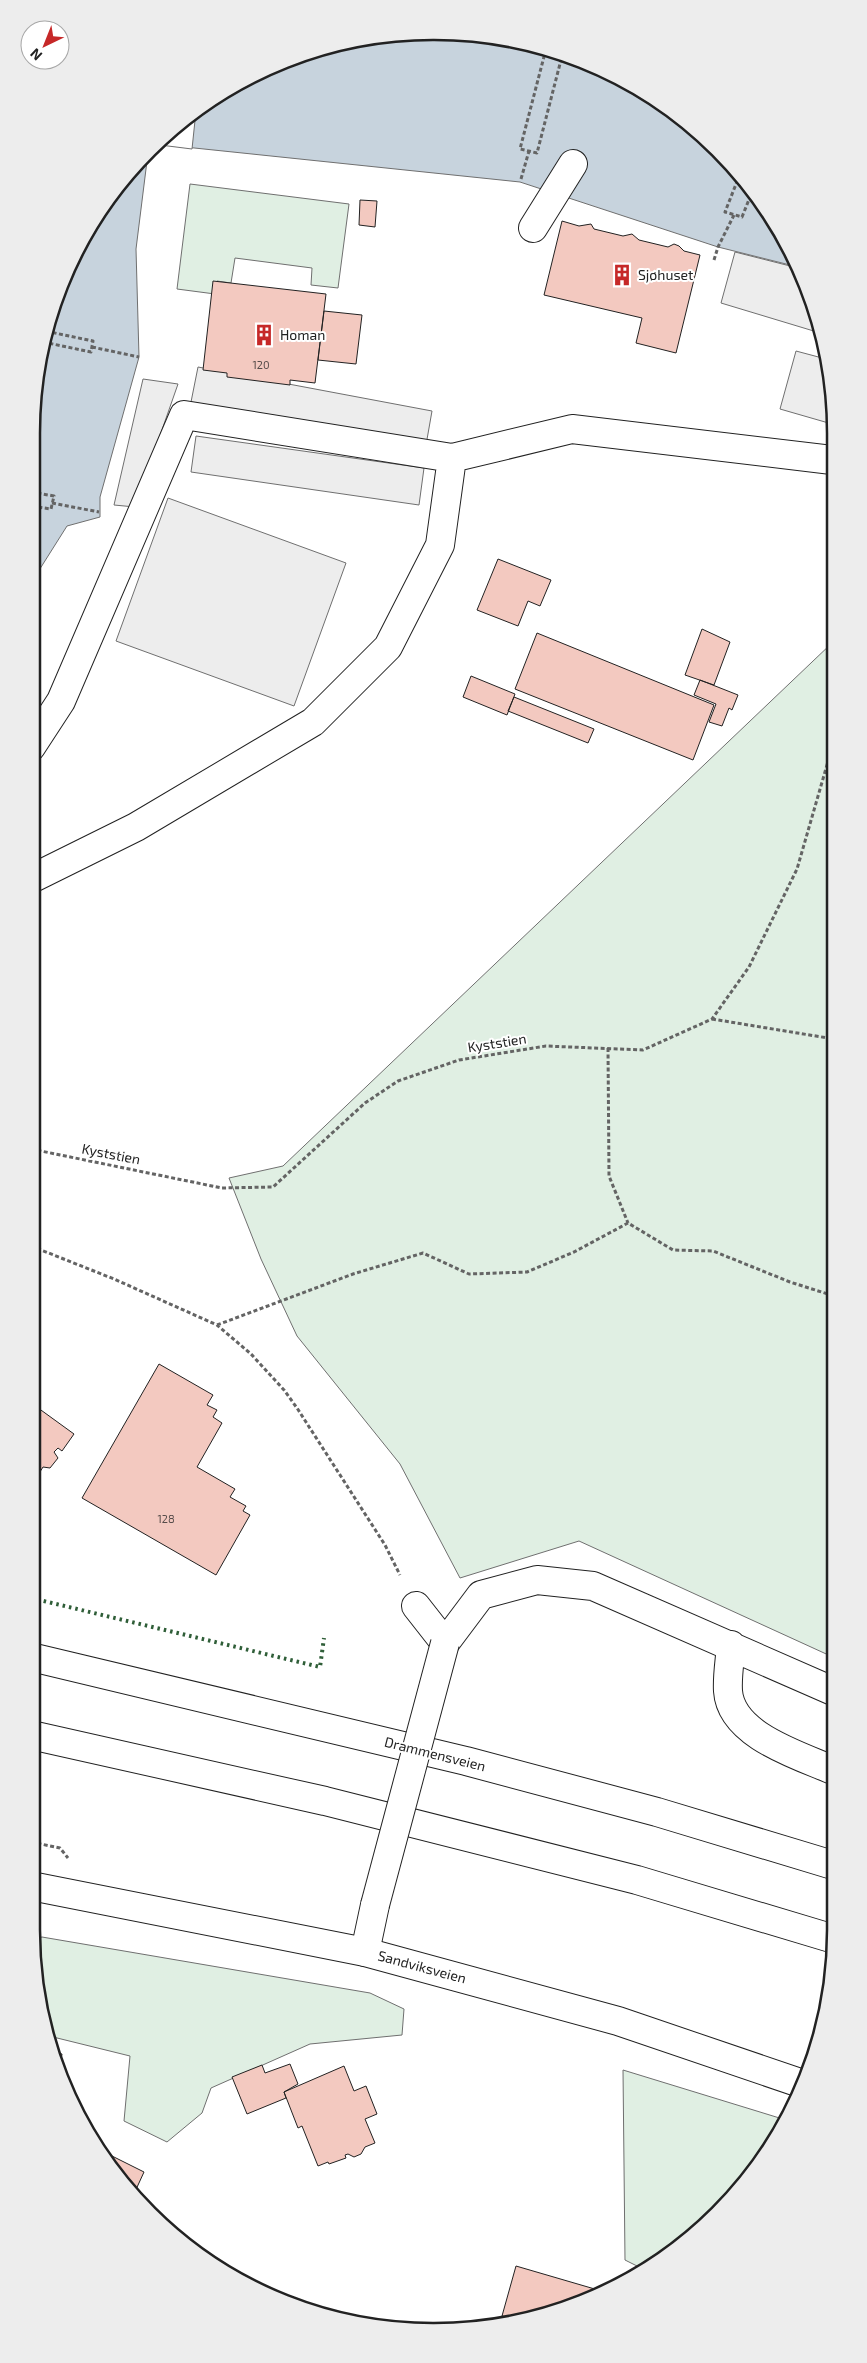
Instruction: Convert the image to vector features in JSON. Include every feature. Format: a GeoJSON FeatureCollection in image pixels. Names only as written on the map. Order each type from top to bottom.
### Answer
{"type":"FeatureCollection","features":[{"type":"Feature","properties":{"kind":"main road"},"geometry":{"type":"LineString","coordinates":[[533,228],[573,164]]}},
{"type":"Feature","properties":{"kind":"main road"},"geometry":{"type":"LineString","coordinates":[[40,733],[61,700],[184,415],[452,458],[572,429],[827,459]]}},
{"type":"Feature","properties":{"kind":"main road"},"geometry":{"type":"LineString","coordinates":[[40,875],[136,827],[313,722],[388,647],[440,545],[452,458]]}},
{"type":"Feature","properties":{"kind":"main road"},"geometry":{"type":"LineString","coordinates":[[365,1952],[375,1905],[445,1643],[481,1595],[537,1580],[593,1586],[827,1688]]}},
{"type":"Feature","properties":{"kind":"main road"},"geometry":{"type":"LineString","coordinates":[[416,1606],[445,1643]]}},
{"type":"Feature","properties":{"kind":"main road"},"geometry":{"type":"LineString","coordinates":[[731,1645],[728,1693],[740,1721],[771,1743],[827,1768]]}},
{"type":"Feature","properties":{"kind":"main road","name":"Drammensveien"},"geometry":{"type":"LineString","coordinates":[[40,1660],[466,1761],[657,1812],[827,1863]]}},
{"type":"Feature","properties":{"kind":"main road"},"geometry":{"type":"LineString","coordinates":[[40,1737],[326,1801],[628,1877],[827,1937]]}},
{"type":"Feature","properties":{"kind":"main road","name":"Sandviksveien"},"geometry":{"type":"LineString","coordinates":[[40,1888],[365,1952],[618,2021],[796,2082]]}},
{"type":"Feature","properties":{"kind":"path"},"geometry":{"type":"LineString","coordinates":[[544,56],[520,148],[537,153],[561,61]]}},
{"type":"Feature","properties":{"kind":"path"},"geometry":{"type":"LineString","coordinates":[[737,183],[725,212],[742,217],[749,199]]}},
{"type":"Feature","properties":{"kind":"path"},"geometry":{"type":"LineString","coordinates":[[714,260],[718,247],[734,215]]}},
{"type":"Feature","properties":{"kind":"path"},"geometry":{"type":"LineString","coordinates":[[51,344],[91,352],[93,341],[53,333]]}},
{"type":"Feature","properties":{"kind":"path"},"geometry":{"type":"LineString","coordinates":[[92,347],[139,357]]}},
{"type":"Feature","properties":{"kind":"path"},"geometry":{"type":"LineString","coordinates":[[40,494],[54,496],[51,509],[40,507]]}},
{"type":"Feature","properties":{"kind":"path"},"geometry":{"type":"LineString","coordinates":[[52,503],[99,512]]}},
{"type":"Feature","properties":{"kind":"path"},"geometry":{"type":"LineString","coordinates":[[827,765],[797,869],[749,967],[712,1019],[827,1038]]}},
{"type":"Feature","properties":{"kind":"path","name":"Kyststien"},"geometry":{"type":"LineString","coordinates":[[40,1151],[222,1188],[273,1187],[365,1103],[398,1081],[458,1060],[546,1046],[644,1050],[712,1019]]}},
{"type":"Feature","properties":{"kind":"path"},"geometry":{"type":"LineString","coordinates":[[608,1048],[609,1176],[628,1223],[673,1250],[713,1251],[790,1282],[827,1294]]}},
{"type":"Feature","properties":{"kind":"path"},"geometry":{"type":"LineString","coordinates":[[217,1325],[353,1274],[424,1253],[469,1274],[527,1272],[574,1252],[628,1223]]}},
{"type":"Feature","properties":{"kind":"path"},"geometry":{"type":"LineString","coordinates":[[40,1250],[114,1279],[217,1325],[251,1354],[284,1390],[385,1545],[416,1606]]}},
{"type":"Feature","properties":{"kind":"path"},"geometry":{"type":"LineString","coordinates":[[40,1844],[60,1848]]}},
{"type":"Feature","properties":{"kind":"green space"},"geometry":{"type":"Polygon","coordinates":[[[190,184],[349,204],[338,288],[311,285],[312,268],[235,258],[231,283],[217,281],[215,294],[177,289],[190,184]]]}},
{"type":"Feature","properties":{"kind":"green space"},"geometry":{"type":"Polygon","coordinates":[[[827,648],[827,1654],[579,1541],[460,1578],[400,1464],[297,1336],[261,1259],[229,1178],[283,1166],[827,648]]]}},
{"type":"Feature","properties":{"kind":"green space"},"geometry":{"type":"Polygon","coordinates":[[[40,1937],[370,1993],[404,2009],[402,2035],[310,2044],[211,2088],[202,2113],[167,2142],[124,2121],[130,2056],[55,2038],[43,1981],[40,1937]]]}},
{"type":"Feature","properties":{"kind":"green space"},"geometry":{"type":"Polygon","coordinates":[[[623,2070],[779,2118],[746,2169],[712,2208],[673,2242],[652,2257],[637,2266],[625,2260],[623,2070]]]}},
{"type":"Feature","properties":{"kind":"shaded area"},"geometry":{"type":"Polygon","coordinates":[[[434,40],[485,43],[535,53],[584,70],[630,93],[673,121],[712,155],[746,194],[761,215],[789,265],[718,247],[520,182],[166,145],[215,106],[259,81],[307,61],[332,53],[382,43],[434,40]]]}},
{"type":"Feature","properties":{"kind":"shaded area"},"geometry":{"type":"Polygon","coordinates":[[[147,164],[136,249],[139,357],[100,497],[100,517],[67,526],[40,569],[41,408],[43,382],[53,332],[70,283],[93,237],[121,194],[147,164]]]}},
{"type":"Feature","properties":{"kind":"shaded area"},"geometry":{"type":"Polygon","coordinates":[[[735,252],[789,266],[814,331],[721,303],[735,252]]]}},
{"type":"Feature","properties":{"kind":"shaded area"},"geometry":{"type":"Polygon","coordinates":[[[796,351],[819,357],[824,382],[827,422],[780,409],[796,351]]]}},
{"type":"Feature","properties":{"kind":"shaded area"},"geometry":{"type":"Polygon","coordinates":[[[198,367],[432,411],[426,445],[191,402],[198,367]]]}},
{"type":"Feature","properties":{"kind":"shaded area"},"geometry":{"type":"Polygon","coordinates":[[[143,379],[178,384],[135,507],[114,505],[143,379]]]}},
{"type":"Feature","properties":{"kind":"shaded area"},"geometry":{"type":"Polygon","coordinates":[[[196,436],[424,468],[419,505],[191,472],[196,436]]]}},
{"type":"Feature","properties":{"kind":"shaded area"},"geometry":{"type":"Polygon","coordinates":[[[168,498],[346,563],[294,706],[116,641],[168,498]]]}},
{"type":"Feature","properties":{"kind":"pier"},"geometry":{"type":"Polygon","coordinates":[[[195,120],[192,149],[165,146],[195,120]]]}},
{"type":"Feature","properties":{"kind":"building"},"geometry":{"type":"Polygon","coordinates":[[[360,200],[377,201],[375,227],[359,225],[360,200]]]}},
{"type":"Feature","properties":{"kind":"building","name":"Sjøhuset"},"geometry":{"type":"Polygon","coordinates":[[[562,221],[579,226],[591,224],[594,229],[623,236],[632,234],[639,240],[668,247],[674,244],[684,251],[700,255],[676,353],[636,343],[642,318],[544,295],[562,221]]]}},
{"type":"Feature","properties":{"kind":"building","name":"Homan"},"geometry":{"type":"Polygon","coordinates":[[[213,281],[326,294],[315,383],[290,380],[290,385],[227,377],[227,373],[203,370],[213,281]]]}},
{"type":"Feature","properties":{"kind":"building"},"geometry":{"type":"Polygon","coordinates":[[[324,311],[362,315],[356,364],[318,360],[324,311]]]}},
{"type":"Feature","properties":{"kind":"building"},"geometry":{"type":"Polygon","coordinates":[[[498,559],[551,580],[540,606],[528,601],[518,626],[477,610],[498,559]]]}},
{"type":"Feature","properties":{"kind":"building"},"geometry":{"type":"Polygon","coordinates":[[[702,629],[730,642],[714,685],[685,675],[702,629]]]}},
{"type":"Feature","properties":{"kind":"building"},"geometry":{"type":"Polygon","coordinates":[[[537,633],[714,705],[693,760],[515,689],[537,633]]]}},
{"type":"Feature","properties":{"kind":"building"},"geometry":{"type":"Polygon","coordinates":[[[471,676],[515,694],[507,715],[463,697],[471,676]]]}},
{"type":"Feature","properties":{"kind":"building"},"geometry":{"type":"Polygon","coordinates":[[[700,680],[738,695],[732,710],[729,708],[722,726],[709,722],[716,704],[694,695],[700,680]]]}},
{"type":"Feature","properties":{"kind":"building"},"geometry":{"type":"Polygon","coordinates":[[[514,697],[594,729],[588,743],[508,711],[514,697]]]}},
{"type":"Feature","properties":{"kind":"building"},"geometry":{"type":"Polygon","coordinates":[[[159,1364],[213,1395],[207,1405],[217,1410],[213,1417],[222,1423],[197,1467],[235,1489],[230,1497],[246,1506],[243,1511],[250,1515],[216,1575],[82,1498],[159,1364]]]}},
{"type":"Feature","properties":{"kind":"building"},"geometry":{"type":"Polygon","coordinates":[[[40,1409],[74,1434],[62,1451],[58,1448],[54,1452],[58,1458],[50,1468],[43,1467],[40,1472],[40,1409]]]}},
{"type":"Feature","properties":{"kind":"building"},"geometry":{"type":"Polygon","coordinates":[[[290,2064],[298,2084],[284,2092],[286,2098],[247,2114],[232,2077],[262,2065],[265,2073],[290,2064]]]}},
{"type":"Feature","properties":{"kind":"building"},"geometry":{"type":"Polygon","coordinates":[[[344,2066],[354,2091],[366,2086],[377,2114],[365,2119],[375,2143],[365,2147],[361,2154],[354,2157],[348,2154],[345,2155],[346,2158],[318,2166],[302,2126],[298,2128],[284,2092],[344,2066]]]}},
{"type":"Feature","properties":{"kind":"building"},"geometry":{"type":"Polygon","coordinates":[[[112,2156],[144,2172],[137,2188],[112,2156]]]}},
{"type":"Feature","properties":{"kind":"building"},"geometry":{"type":"Polygon","coordinates":[[[516,2266],[594,2289],[535,2310],[502,2316],[516,2266]]]}},
{"type":"Feature","properties":{"kind":"hedge"},"geometry":{"type":"LineString","coordinates":[[40,1600],[320,1667],[324,1638]]}},
{"type":"Feature","properties":{"kind":"place","name":"Sjøhuset"},"geometry":{"type":"Point","coordinates":[622,275]}},
{"type":"Feature","properties":{"kind":"place","name":"Homan"},"geometry":{"type":"Point","coordinates":[264,335]}}]}
